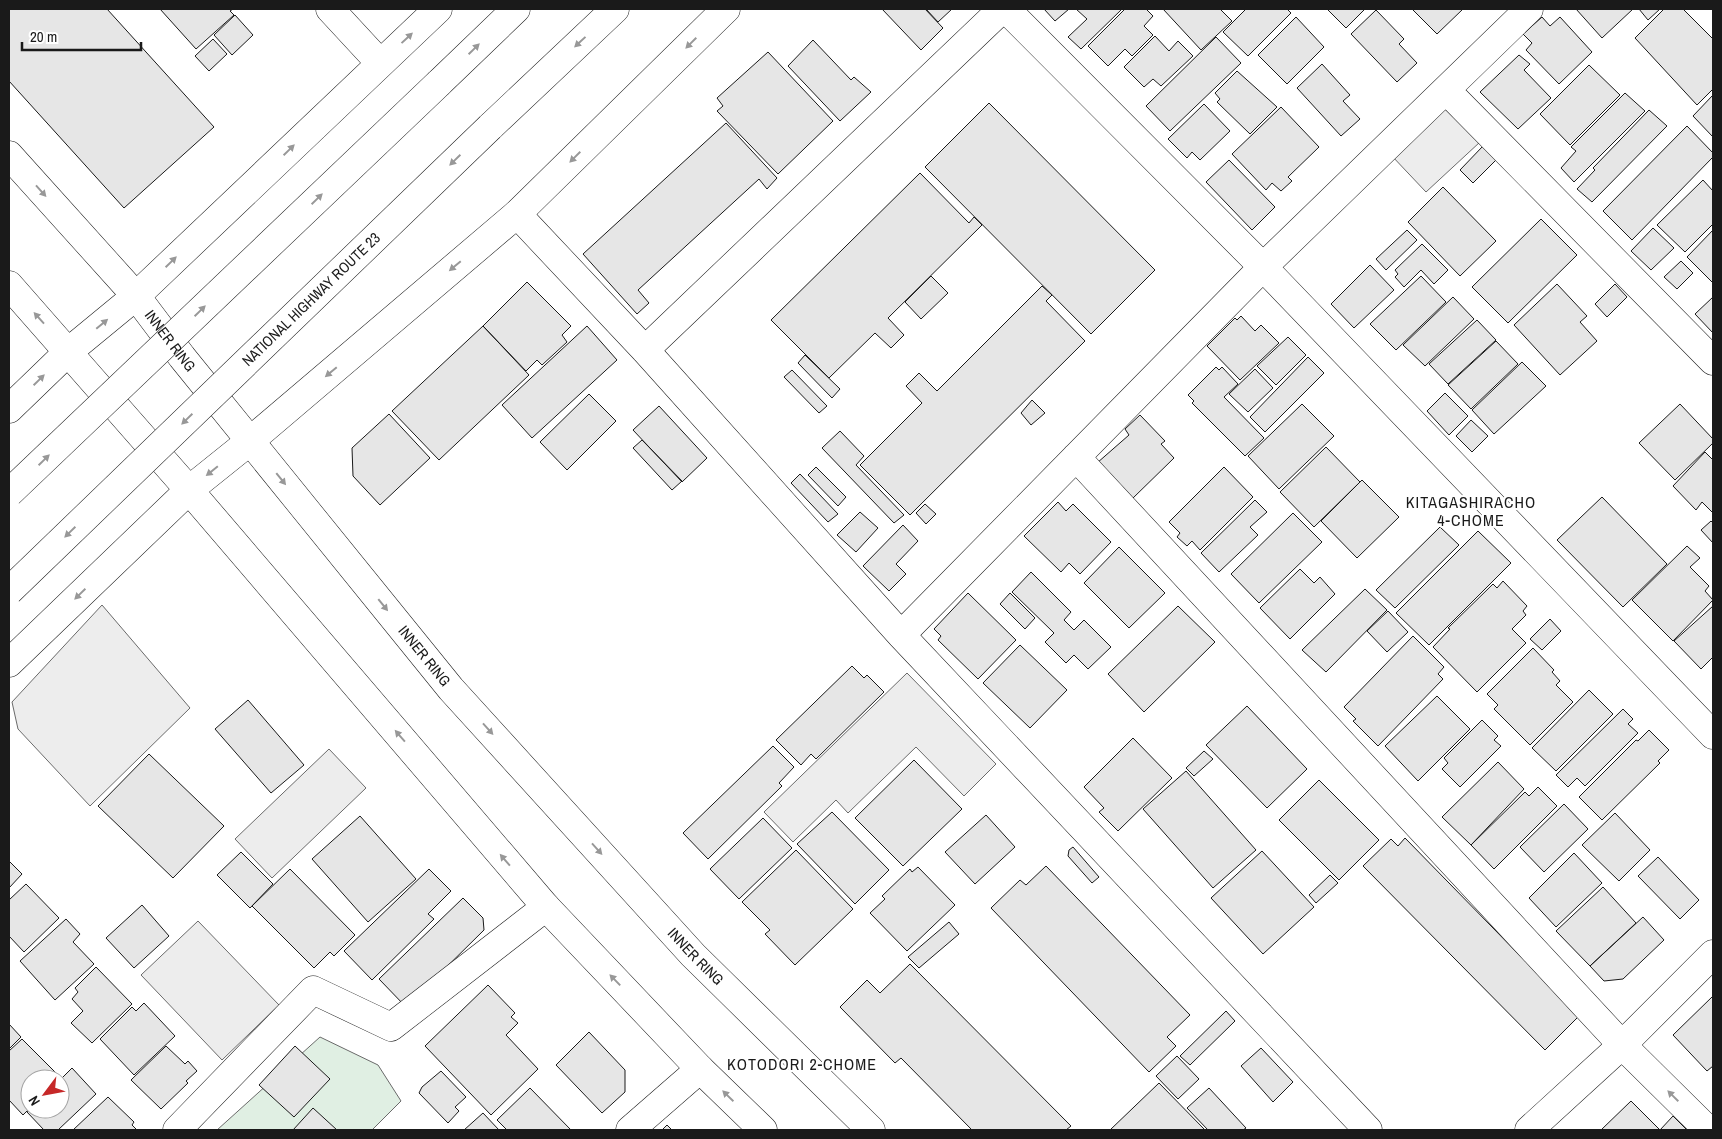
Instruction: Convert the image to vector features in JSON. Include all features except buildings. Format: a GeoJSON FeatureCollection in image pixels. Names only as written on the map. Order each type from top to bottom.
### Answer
{"type":"FeatureCollection","features":[{"type":"Feature","properties":{"kind":"main road"},"geometry":{"type":"LineString","coordinates":[[330,9],[380,63]]}},
{"type":"Feature","properties":{"kind":"main road"},"geometry":{"type":"LineString","coordinates":[[9,409],[68,352],[136,296],[438,9]]}},
{"type":"Feature","properties":{"kind":"main road"},"geometry":{"type":"LineString","coordinates":[[9,493],[516,9]]}},
{"type":"Feature","properties":{"kind":"main road","name":"NATIONAL HIGHWAY ROUTE 23"},"geometry":{"type":"LineString","coordinates":[[9,591],[615,9]]}},
{"type":"Feature","properties":{"kind":"main road"},"geometry":{"type":"LineString","coordinates":[[9,663],[189,490],[250,441],[518,214],[726,9]]}},
{"type":"Feature","properties":{"kind":"main road"},"geometry":{"type":"LineString","coordinates":[[645,350],[1002,9]]}},
{"type":"Feature","properties":{"kind":"main road"},"geometry":{"type":"LineString","coordinates":[[1006,9],[1263,267],[1713,735]]}},
{"type":"Feature","properties":{"kind":"main road"},"geometry":{"type":"LineString","coordinates":[[901,635],[1263,267],[1530,9]]}},
{"type":"Feature","properties":{"kind":"main road"},"geometry":{"type":"LineString","coordinates":[[1446,90],[1713,361]]}},
{"type":"Feature","properties":{"kind":"main road","name":"INNER RING"},"geometry":{"type":"LineString","coordinates":[[9,155],[136,296],[250,441],[451,689],[693,955],[871,1130]]}},
{"type":"Feature","properties":{"kind":"main road"},"geometry":{"type":"LineString","coordinates":[[518,214],[645,350],[901,635],[1368,1130]]}},
{"type":"Feature","properties":{"kind":"main road"},"geometry":{"type":"LineString","coordinates":[[9,285],[189,490],[546,907],[700,1069],[763,1130]]}},
{"type":"Feature","properties":{"kind":"main road"},"geometry":{"type":"LineString","coordinates":[[1076,457],[1622,1045],[1708,1130]]}},
{"type":"Feature","properties":{"kind":"main road"},"geometry":{"type":"LineString","coordinates":[[177,1130],[313,990],[391,1027],[546,907]]}},
{"type":"Feature","properties":{"kind":"main road"},"geometry":{"type":"LineString","coordinates":[[1529,1130],[1622,1045],[1713,954]]}},
{"type":"Feature","properties":{"kind":"main road"},"geometry":{"type":"LineString","coordinates":[[630,1130],[700,1069]]}},
{"type":"Feature","properties":{"kind":"green space"},"geometry":{"type":"Polygon","coordinates":[[[320,1037],[378,1065],[401,1101],[372,1130],[217,1130],[320,1037]]]}},
{"type":"Feature","properties":{"kind":"shaded area"},"geometry":{"type":"Polygon","coordinates":[[[1440,109],[1449,109],[1480,142],[1426,192],[1391,155],[1440,109]]]}},
{"type":"Feature","properties":{"kind":"shaded area"},"geometry":{"type":"Polygon","coordinates":[[[102,605],[190,708],[90,806],[18,729],[12,702],[102,605]]]}},
{"type":"Feature","properties":{"kind":"shaded area"},"geometry":{"type":"Polygon","coordinates":[[[907,673],[996,764],[964,796],[916,747],[848,813],[836,800],[793,842],[764,812],[907,673]]]}},
{"type":"Feature","properties":{"kind":"shaded area"},"geometry":{"type":"Polygon","coordinates":[[[329,749],[366,788],[272,878],[235,839],[329,749]]]}},
{"type":"Feature","properties":{"kind":"shaded area"},"geometry":{"type":"Polygon","coordinates":[[[198,921],[279,1005],[222,1060],[141,975],[198,921]]]}},
{"type":"Feature","properties":{"kind":"district","name":"KITAGASHIRACHO 4-CHOME"},"geometry":{"type":"Point","coordinates":[1471,511]}},
{"type":"Feature","properties":{"kind":"district","name":"KOTODORI 2-CHOME"},"geometry":{"type":"Point","coordinates":[802,1064]}}]}
